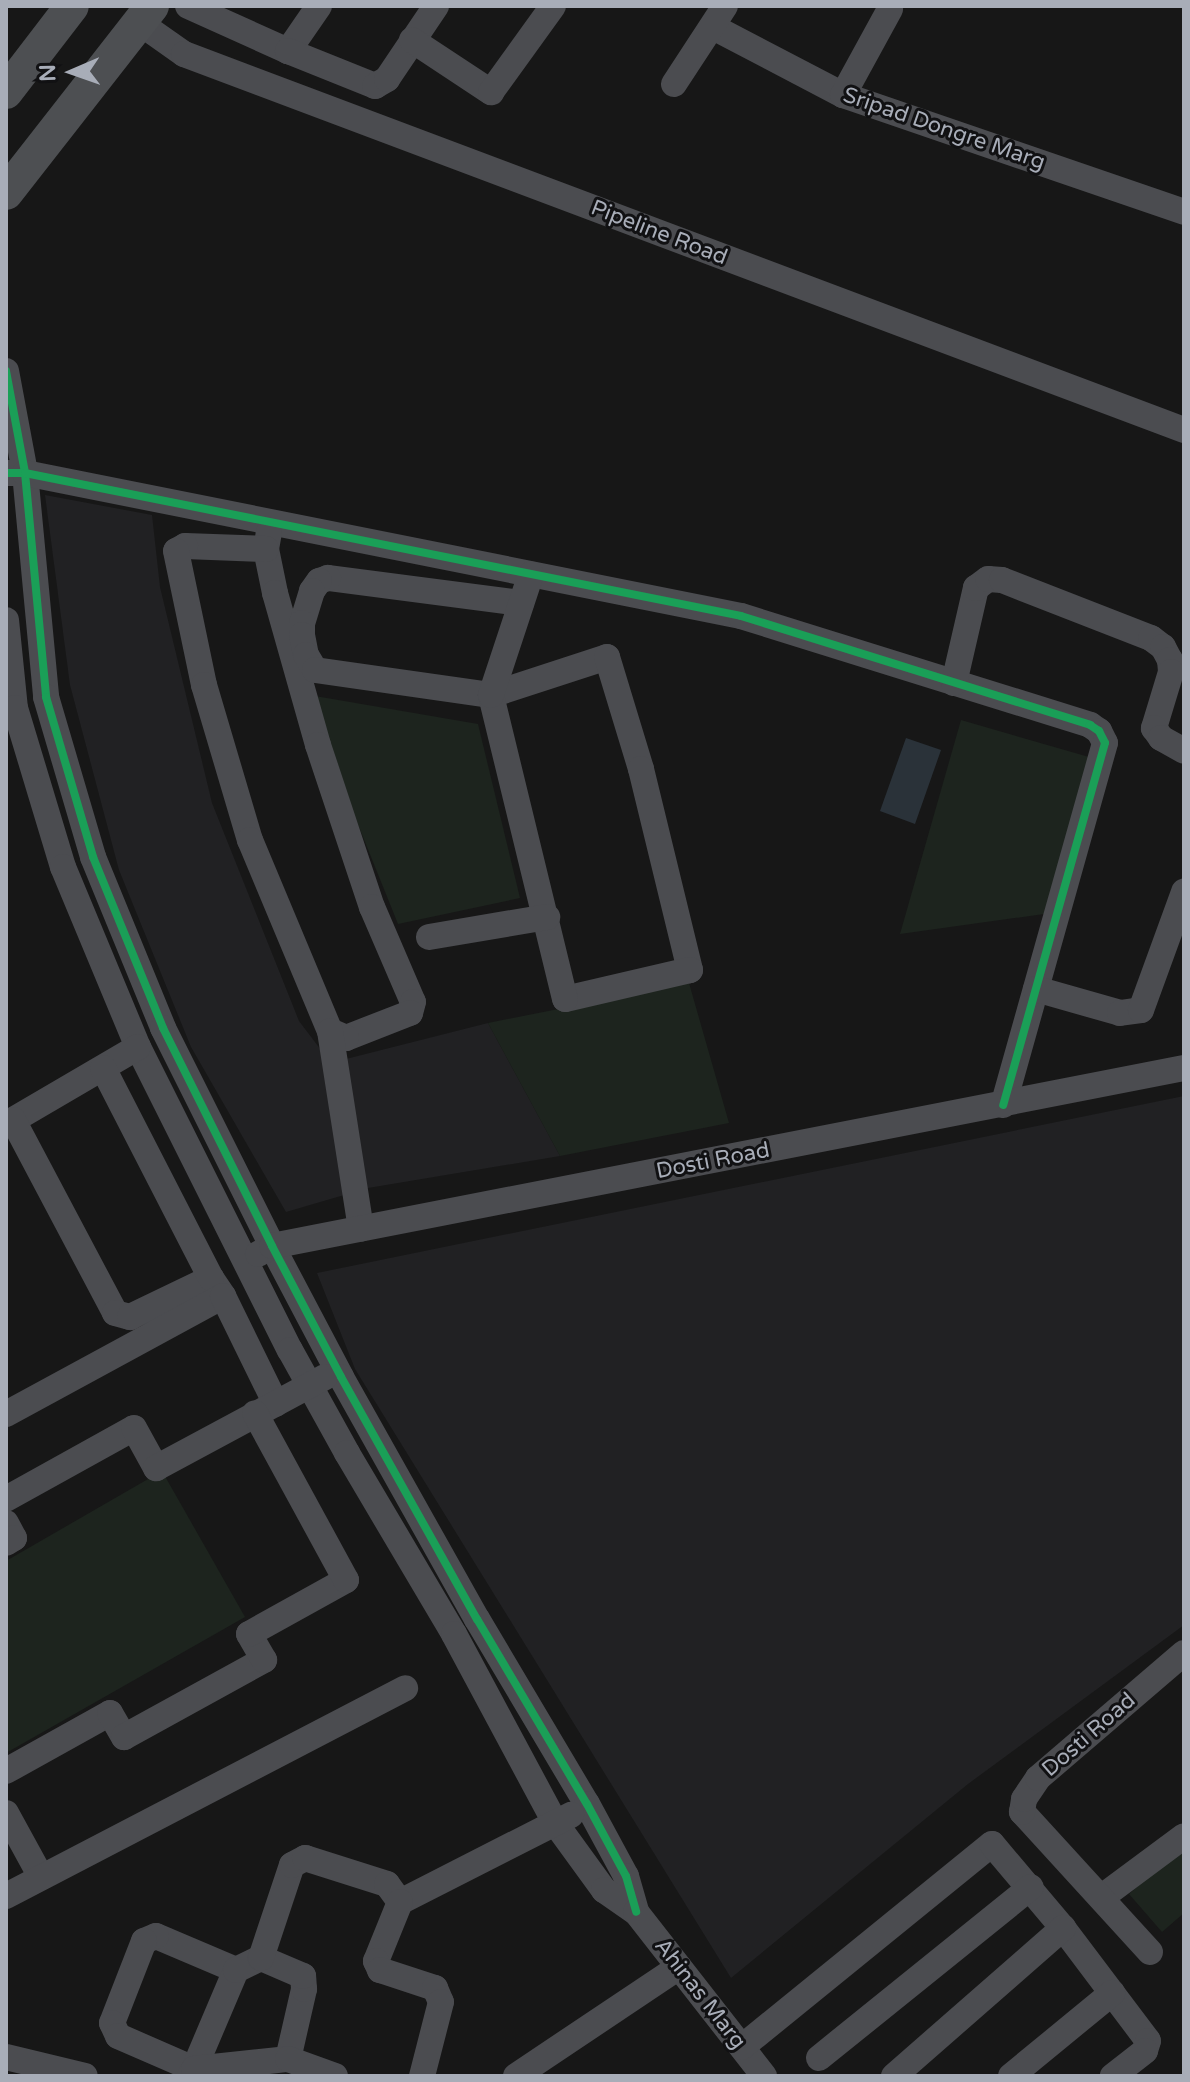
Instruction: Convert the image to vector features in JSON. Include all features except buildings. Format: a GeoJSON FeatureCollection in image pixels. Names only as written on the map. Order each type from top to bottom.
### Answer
{"type":"FeatureCollection","features":[{"type":"Feature","properties":{"kind":"main road"},"geometry":{"type":"LineString","coordinates":[[6,92],[70,9]]}},
{"type":"Feature","properties":{"kind":"main road"},"geometry":{"type":"LineString","coordinates":[[6,193],[141,21]]}},
{"type":"Feature","properties":{"kind":"street"},"geometry":{"type":"LineString","coordinates":[[188,6],[375,86],[387,79],[436,6]]}},
{"type":"Feature","properties":{"kind":"street"},"geometry":{"type":"LineString","coordinates":[[288,51],[319,6]]}},
{"type":"Feature","properties":{"kind":"street"},"geometry":{"type":"LineString","coordinates":[[412,40],[491,92],[553,6]]}},
{"type":"Feature","properties":{"kind":"street"},"geometry":{"type":"LineString","coordinates":[[843,95],[890,9]]}},
{"type":"Feature","properties":{"kind":"street","name":"Sripad Dongre Marg"},"geometry":{"type":"LineString","coordinates":[[674,84],[719,16],[843,95],[1184,212]]}},
{"type":"Feature","properties":{"kind":"street","name":"Pipeline Road"},"geometry":{"type":"LineString","coordinates":[[141,21],[184,54],[1184,430]]}},
{"type":"Feature","properties":{"kind":"street"},"geometry":{"type":"LineString","coordinates":[[6,371],[16,473],[46,697],[93,857],[163,1028],[272,1246],[336,1369],[477,1619],[587,1804],[626,1876],[636,1912]]}},
{"type":"Feature","properties":{"kind":"street"},"geometry":{"type":"LineString","coordinates":[[16,473],[741,616],[1090,725],[1099,731],[1105,743],[1003,1105]]}},
{"type":"Feature","properties":{"kind":"street"},"geometry":{"type":"LineString","coordinates":[[270,522],[266,549],[275,593],[318,745],[372,907],[413,1002],[410,1013],[346,1038],[330,1031]]}},
{"type":"Feature","properties":{"kind":"street"},"geometry":{"type":"LineString","coordinates":[[266,549],[185,546],[176,551],[204,685],[250,840],[330,1031],[361,1229]]}},
{"type":"Feature","properties":{"kind":"street"},"geometry":{"type":"LineString","coordinates":[[521,603],[328,578],[319,581],[306,608],[302,635],[306,655],[315,670],[491,695],[607,657],[641,769],[690,970],[565,999],[491,695],[531,574]]}},
{"type":"Feature","properties":{"kind":"street"},"geometry":{"type":"LineString","coordinates":[[954,683],[976,588],[988,579],[1002,580],[1151,638],[1163,647],[1170,660],[1171,672],[1154,728],[1161,738],[1184,751]]}},
{"type":"Feature","properties":{"kind":"street"},"geometry":{"type":"LineString","coordinates":[[6,620],[15,708],[63,867],[138,1047],[310,1386],[454,1634],[556,1824],[604,1890],[636,1912]]}},
{"type":"Feature","properties":{"kind":"street"},"geometry":{"type":"LineString","coordinates":[[1036,989],[1120,1013],[1141,1010],[1184,892]]}},
{"type":"Feature","properties":{"kind":"street"},"geometry":{"type":"LineString","coordinates":[[429,937],[547,917]]}},
{"type":"Feature","properties":{"kind":"street"},"geometry":{"type":"LineString","coordinates":[[138,1047],[13,1120],[115,1313],[130,1317],[217,1287]]}},
{"type":"Feature","properties":{"kind":"street"},"geometry":{"type":"LineString","coordinates":[[6,1771],[110,1713],[124,1737],[264,1660],[249,1634],[346,1580],[266,1409],[217,1287],[103,1068]]}},
{"type":"Feature","properties":{"kind":"street","name":"Dosti Road"},"geometry":{"type":"LineString","coordinates":[[245,1262],[272,1246],[1184,1068]]}},
{"type":"Feature","properties":{"kind":"street"},"geometry":{"type":"LineString","coordinates":[[6,1414],[217,1287]]}},
{"type":"Feature","properties":{"kind":"street"},"geometry":{"type":"LineString","coordinates":[[6,1499],[134,1428],[156,1468],[336,1369]]}},
{"type":"Feature","properties":{"kind":"street"},"geometry":{"type":"LineString","coordinates":[[6,1523],[14,1538],[6,1543]]}},
{"type":"Feature","properties":{"kind":"street"},"geometry":{"type":"LineString","coordinates":[[454,1634],[477,1619]]}},
{"type":"Feature","properties":{"kind":"street","name":"Dosti Road"},"geometry":{"type":"LineString","coordinates":[[1150,1952],[1022,1812],[1024,1799],[1038,1778],[1184,1653]]}},
{"type":"Feature","properties":{"kind":"street"},"geometry":{"type":"LineString","coordinates":[[6,1896],[405,1688]]}},
{"type":"Feature","properties":{"kind":"street"},"geometry":{"type":"LineString","coordinates":[[422,2076],[441,2002],[435,1988],[380,1970],[376,1961],[400,1902],[556,1824],[587,1804]]}},
{"type":"Feature","properties":{"kind":"street"},"geometry":{"type":"LineString","coordinates":[[6,1813],[41,1877]]}},
{"type":"Feature","properties":{"kind":"street"},"geometry":{"type":"LineString","coordinates":[[1102,1897],[1184,1836]]}},
{"type":"Feature","properties":{"kind":"street"},"geometry":{"type":"LineString","coordinates":[[742,2047],[992,1844],[1031,1887],[1148,2041],[1145,2051],[1113,2076]]}},
{"type":"Feature","properties":{"kind":"street"},"geometry":{"type":"LineString","coordinates":[[192,2072],[236,1970],[261,1958],[292,1865],[305,1858],[387,1884],[400,1902]]}},
{"type":"Feature","properties":{"kind":"street"},"geometry":{"type":"LineString","coordinates":[[819,2058],[1031,1887]]}},
{"type":"Feature","properties":{"kind":"street","name":"Ahinas Marg"},"geometry":{"type":"LineString","coordinates":[[636,1912],[764,2076]]}},
{"type":"Feature","properties":{"kind":"street"},"geometry":{"type":"LineString","coordinates":[[894,2076],[1063,1928]]}},
{"type":"Feature","properties":{"kind":"street"},"geometry":{"type":"LineString","coordinates":[[236,1970],[156,1936],[144,1941],[112,2023],[118,2036],[192,2072],[288,2059],[335,2076]]}},
{"type":"Feature","properties":{"kind":"street"},"geometry":{"type":"LineString","coordinates":[[261,1958],[303,1976],[304,1989],[288,2059]]}},
{"type":"Feature","properties":{"kind":"street"},"geometry":{"type":"LineString","coordinates":[[524,2074],[679,1967]]}},
{"type":"Feature","properties":{"kind":"street"},"geometry":{"type":"LineString","coordinates":[[1011,2076],[1112,1993]]}},
{"type":"Feature","properties":{"kind":"street"},"geometry":{"type":"LineString","coordinates":[[6,2057],[85,2076]]}},
{"type":"Feature","properties":{"kind":"shaded area"},"geometry":{"type":"Polygon","coordinates":[[[45,495],[152,515],[160,587],[212,803],[299,1021],[321,1050],[342,1060],[488,1023],[560,1156],[368,1188],[286,1212],[191,1047],[119,870],[70,685],[45,495]]]}},
{"type":"Feature","properties":{"kind":"shaded area"},"geometry":{"type":"Polygon","coordinates":[[[315,696],[478,724],[520,898],[398,924],[355,817],[315,696]]]}},
{"type":"Feature","properties":{"kind":"shaded area"},"geometry":{"type":"Polygon","coordinates":[[[961,720],[1089,757],[1044,914],[900,934],[961,720]]]}},
{"type":"Feature","properties":{"kind":"shaded area"},"geometry":{"type":"Polygon","coordinates":[[[906,738],[941,750],[915,824],[880,811],[906,738]]]}},
{"type":"Feature","properties":{"kind":"shaded area"},"geometry":{"type":"Polygon","coordinates":[[[689,983],[729,1123],[560,1156],[488,1023],[689,983]]]}},
{"type":"Feature","properties":{"kind":"shaded area"},"geometry":{"type":"Polygon","coordinates":[[[1184,1096],[1184,1625],[968,1784],[731,1978],[355,1369],[317,1273],[1184,1096]]]}},
{"type":"Feature","properties":{"kind":"shaded area"},"geometry":{"type":"Polygon","coordinates":[[[162,1471],[245,1617],[6,1753],[6,1561],[162,1471]]]}},
{"type":"Feature","properties":{"kind":"shaded area"},"geometry":{"type":"Polygon","coordinates":[[[1184,1845],[1184,1913],[1162,1932],[1129,1894],[1184,1845]]]}},
{"type":"Feature","properties":{"kind":"cycle path"},"geometry":{"type":"LineString","coordinates":[[6,371],[25,473],[46,697],[93,857],[163,1028],[272,1246],[341,1377],[477,1619],[587,1804],[626,1876],[636,1912]]}},
{"type":"Feature","properties":{"kind":"cycle path"},"geometry":{"type":"LineString","coordinates":[[6,473],[25,473],[741,616],[1090,725],[1099,731],[1105,743],[1003,1105]]}}]}
